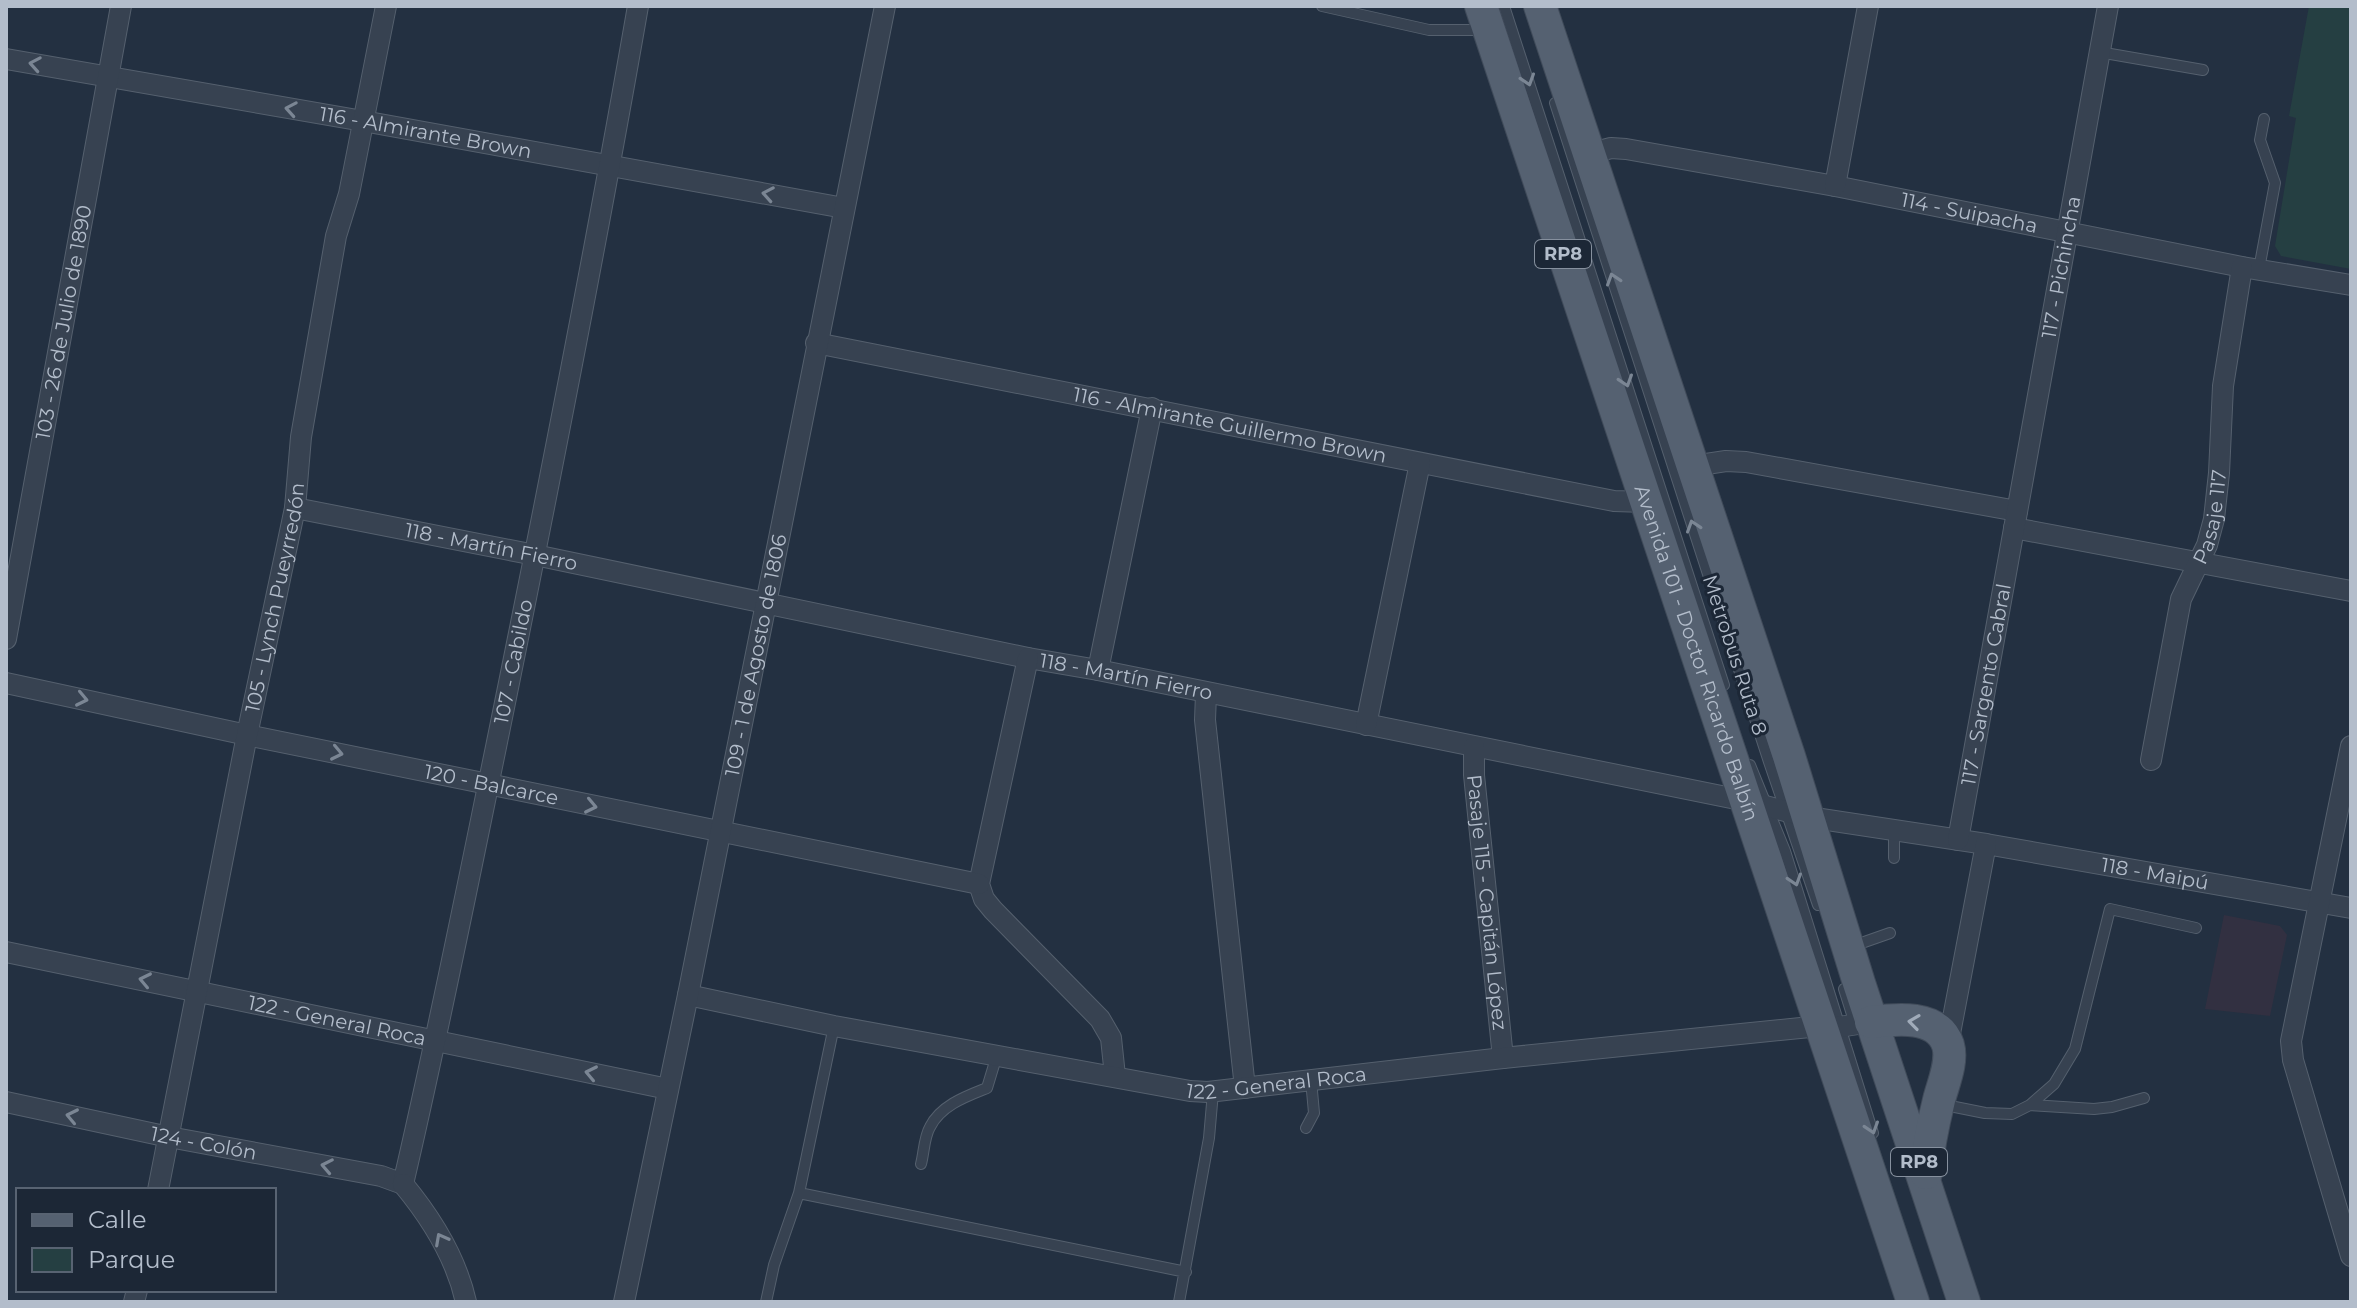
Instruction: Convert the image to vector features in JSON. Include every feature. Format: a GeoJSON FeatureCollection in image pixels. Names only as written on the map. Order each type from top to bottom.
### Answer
{"type":"FeatureCollection","features":[{"type":"Feature","properties":{"kind":"main road","name":"Avenida 101 - Doctor Ricardo Balbín"},"geometry":{"type":"LineString","coordinates":[[1540,6],[1693,466],[1844,961],[1849,1027],[1913,1302]]}},
{"type":"Feature","properties":{"kind":"main road","name":"Avenida 101 - Doctor Ricardo Balbín"},"geometry":{"type":"LineString","coordinates":[[1491,14],[1645,502],[1757,804],[1849,1027],[1925,1180],[1964,1302]]}},
{"type":"Feature","properties":{"kind":"main road"},"geometry":{"type":"LineString","coordinates":[[1849,1027],[1911,1020],[1927,1024],[1941,1033],[1948,1044],[1948,1067],[1928,1152],[1925,1180]]}},
{"type":"Feature","properties":{"kind":"street","name":"103 - 26 de Julio de 1890"},"geometry":{"type":"LineString","coordinates":[[6,639],[121,6]]}},
{"type":"Feature","properties":{"kind":"street","name":"105 - Lynch Pueyrredón"},"geometry":{"type":"LineString","coordinates":[[158,1188],[295,508],[301,437],[333,251],[349,194],[386,6]]}},
{"type":"Feature","properties":{"kind":"street","name":"107 - Cabildo"},"geometry":{"type":"LineString","coordinates":[[403,1184],[437,1040],[535,555],[638,6]]}},
{"type":"Feature","properties":{"kind":"street","name":"109 - 1 de Agosto de 1806"},"geometry":{"type":"LineString","coordinates":[[624,1302],[885,6]]}},
{"type":"Feature","properties":{"kind":"street"},"geometry":{"type":"LineString","coordinates":[[1835,186],[1868,6]]}},
{"type":"Feature","properties":{"kind":"street","name":"117 - Pichincha"},"geometry":{"type":"LineString","coordinates":[[2016,520],[2108,6]]}},
{"type":"Feature","properties":{"kind":"street","name":"116 - Almirante Brown"},"geometry":{"type":"LineString","coordinates":[[6,59],[844,208]]}},
{"type":"Feature","properties":{"kind":"street","name":"114 - Suipacha"},"geometry":{"type":"LineString","coordinates":[[1588,154],[1611,148],[1626,149],[2351,285]]}},
{"type":"Feature","properties":{"kind":"street","name":"Pasaje 117"},"geometry":{"type":"LineString","coordinates":[[2151,760],[2181,599],[2207,545],[2214,519],[2223,386],[2251,268]]}},
{"type":"Feature","properties":{"kind":"street","name":"116 - Almirante Guillermo Brown"},"geometry":{"type":"LineString","coordinates":[[816,343],[1614,501],[1645,502]]}},
{"type":"Feature","properties":{"kind":"street"},"geometry":{"type":"LineString","coordinates":[[1098,670],[1152,408]]}},
{"type":"Feature","properties":{"kind":"street"},"geometry":{"type":"LineString","coordinates":[[1693,466],[1726,461],[1746,462],[2016,520],[2196,563],[2351,591]]}},
{"type":"Feature","properties":{"kind":"street"},"geometry":{"type":"LineString","coordinates":[[1366,725],[1420,463]]}},
{"type":"Feature","properties":{"kind":"street","name":"118 - Martín Fierro"},"geometry":{"type":"LineString","coordinates":[[295,508],[1757,804],[1798,815],[1958,840]]}},
{"type":"Feature","properties":{"kind":"street","name":"117 - Sargento Cabral"},"geometry":{"type":"LineString","coordinates":[[1958,840],[2016,520]]}},
{"type":"Feature","properties":{"kind":"street"},"geometry":{"type":"LineString","coordinates":[[1028,658],[979,884],[984,899],[993,910],[1100,1019],[1111,1038],[1115,1076]]}},
{"type":"Feature","properties":{"kind":"street","name":"120 - Balcarce"},"geometry":{"type":"LineString","coordinates":[[6,683],[979,884]]}},
{"type":"Feature","properties":{"kind":"street"},"geometry":{"type":"LineString","coordinates":[[1206,694],[1205,720],[1245,1088]]}},
{"type":"Feature","properties":{"kind":"street"},"geometry":{"type":"LineString","coordinates":[[2351,746],[2291,1041],[2293,1060],[2351,1256]]}},
{"type":"Feature","properties":{"kind":"street","name":"Pasaje 115 - Capitán López"},"geometry":{"type":"LineString","coordinates":[[1474,747],[1474,775],[1503,1058]]}},
{"type":"Feature","properties":{"kind":"street","name":"118 - Maipú"},"geometry":{"type":"LineString","coordinates":[[1958,840],[2351,908]]}},
{"type":"Feature","properties":{"kind":"street"},"geometry":{"type":"LineString","coordinates":[[1948,1044],[1986,844]]}},
{"type":"Feature","properties":{"kind":"street","name":"122 - General Roca"},"geometry":{"type":"LineString","coordinates":[[6,952],[668,1089]]}},
{"type":"Feature","properties":{"kind":"street","name":"122 - General Roca"},"geometry":{"type":"LineString","coordinates":[[688,995],[834,1026],[1190,1091],[1213,1092],[1503,1058],[1849,1027]]}},
{"type":"Feature","properties":{"kind":"street","name":"124 - Colón"},"geometry":{"type":"LineString","coordinates":[[6,1102],[169,1137],[381,1176],[403,1184]]}},
{"type":"Feature","properties":{"kind":"street"},"geometry":{"type":"LineString","coordinates":[[403,1184],[426,1212],[445,1245],[466,1302]]}},
{"type":"Feature","properties":{"kind":"lane"},"geometry":{"type":"LineString","coordinates":[[1322,6],[1429,30],[1491,14]]}},
{"type":"Feature","properties":{"kind":"lane","name":"Metrobus Ruta 8"},"geometry":{"type":"LineString","coordinates":[[1491,14],[1728,696]]}},
{"type":"Feature","properties":{"kind":"lane"},"geometry":{"type":"LineString","coordinates":[[2099,52],[2203,70]]}},
{"type":"Feature","properties":{"kind":"lane","name":"Metrobus Ruta 8"},"geometry":{"type":"LineString","coordinates":[[1553,96],[1765,748],[1798,815],[1822,917]]}},
{"type":"Feature","properties":{"kind":"lane"},"geometry":{"type":"LineString","coordinates":[[2251,268],[2275,183],[2260,140],[2264,119]]}},
{"type":"Feature","properties":{"kind":"lane","name":"Metrobus Ruta 8"},"geometry":{"type":"LineString","coordinates":[[1747,756],[1757,804]]}},
{"type":"Feature","properties":{"kind":"lane"},"geometry":{"type":"LineString","coordinates":[[1894,830],[1894,858]]}},
{"type":"Feature","properties":{"kind":"lane"},"geometry":{"type":"LineString","coordinates":[[1938,1103],[2012,1114],[2030,1105],[2054,1084],[2075,1049],[2110,909],[2196,928]]}},
{"type":"Feature","properties":{"kind":"lane"},"geometry":{"type":"LineString","coordinates":[[1844,961],[1890,933]]}},
{"type":"Feature","properties":{"kind":"lane"},"geometry":{"type":"LineString","coordinates":[[766,1302],[774,1265],[799,1193],[834,1026]]}},
{"type":"Feature","properties":{"kind":"lane"},"geometry":{"type":"LineString","coordinates":[[1849,1027],[1877,1143]]}},
{"type":"Feature","properties":{"kind":"lane"},"geometry":{"type":"LineString","coordinates":[[921,1164],[929,1127],[944,1110],[987,1088],[997,1055]]}},
{"type":"Feature","properties":{"kind":"lane"},"geometry":{"type":"LineString","coordinates":[[1306,1128],[1314,1113],[1311,1080]]}},
{"type":"Feature","properties":{"kind":"lane"},"geometry":{"type":"LineString","coordinates":[[1179,1302],[1209,1138],[1213,1092]]}},
{"type":"Feature","properties":{"kind":"lane"},"geometry":{"type":"LineString","coordinates":[[2030,1105],[2094,1109],[2144,1098]]}},
{"type":"Feature","properties":{"kind":"lane"},"geometry":{"type":"LineString","coordinates":[[799,1193],[1186,1272]]}},
{"type":"Feature","properties":{"kind":"shaded area"},"geometry":{"type":"Polygon","coordinates":[[[2224,915],[2280,926],[2287,935],[2270,1016],[2205,1009],[2224,915]]]}},
{"type":"Feature","properties":{"kind":"green space"},"geometry":{"type":"Polygon","coordinates":[[[2309,6],[2351,6],[2351,269],[2281,256],[2275,246],[2296,118],[2289,116],[2309,6]]]}}]}
